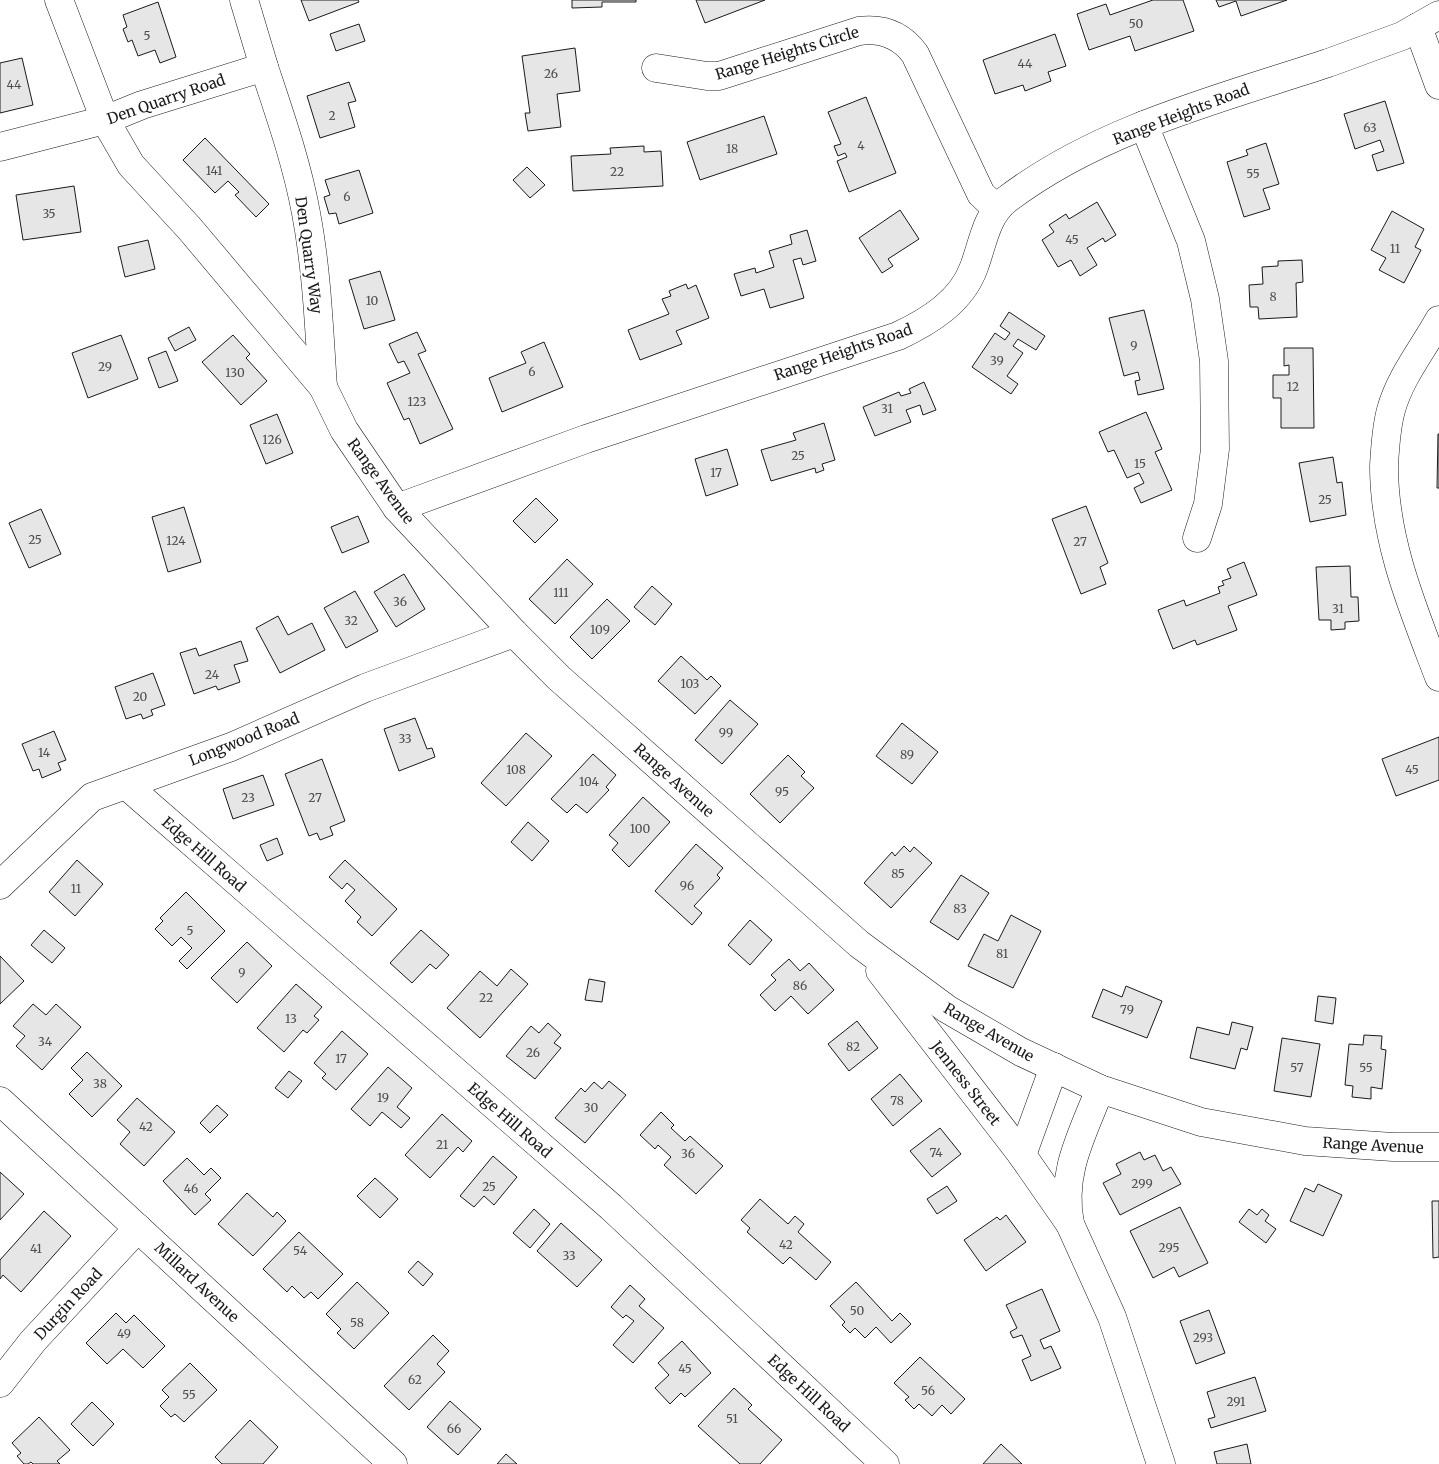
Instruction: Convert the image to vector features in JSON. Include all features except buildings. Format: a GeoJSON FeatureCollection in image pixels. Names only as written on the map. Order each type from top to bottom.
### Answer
{"type":"FeatureCollection","features":[{"type":"Feature","properties":{"kind":"street","name":"Range Avenue"},"geometry":{"type":"LineString","coordinates":[[59,0],[105,120],[131,165],[196,236],[323,387],[344,430],[397,508],[514,633],[559,678],[859,944],[947,1009],[1021,1052],[1100,1089],[1201,1122],[1252,1133],[1305,1141],[1439,1147]]}},
{"type":"Feature","properties":{"kind":"street"},"geometry":{"type":"LineString","coordinates":[[244,0],[264,67]]}},
{"type":"Feature","properties":{"kind":"street"},"geometry":{"type":"LineString","coordinates":[[1428,21],[1439,84]]}},
{"type":"Feature","properties":{"kind":"street","name":"Range Heights Road"},"geometry":{"type":"LineString","coordinates":[[397,508],[586,439],[898,336],[942,310],[965,286],[974,268],[996,208],[1045,172],[1144,125],[1402,36],[1428,21]]}},
{"type":"Feature","properties":{"kind":"street","name":"Range Heights Circle"},"geometry":{"type":"LineString","coordinates":[[656,68],[707,76],[719,76],[859,31],[872,30],[891,34],[906,44],[915,54],[981,194],[996,208]]}},
{"type":"Feature","properties":{"kind":"street","name":"Den Quarry Road"},"geometry":{"type":"LineString","coordinates":[[0,147],[105,120],[142,105],[264,67]]}},
{"type":"Feature","properties":{"kind":"street","name":"Den Quarry Way"},"geometry":{"type":"LineString","coordinates":[[264,67],[286,135],[306,212],[314,275],[323,387]]}},
{"type":"Feature","properties":{"kind":"street"},"geometry":{"type":"LineString","coordinates":[[1144,125],[1191,241],[1205,299],[1214,361],[1215,449],[1208,504],[1197,538]]}},
{"type":"Feature","properties":{"kind":"street"},"geometry":{"type":"LineString","coordinates":[[1439,320],[1405,378],[1391,409],[1384,452],[1384,488],[1394,548],[1408,595],[1439,677]]}},
{"type":"Feature","properties":{"kind":"street","name":"Longwood Road"},"geometry":{"type":"LineString","coordinates":[[0,885],[92,797],[231,747],[365,688],[514,633]]}},
{"type":"Feature","properties":{"kind":"street","name":"Edge Hill Road"},"geometry":{"type":"LineString","coordinates":[[126,785],[610,1207],[885,1464]]}},
{"type":"Feature","properties":{"kind":"street","name":"Jenness Street"},"geometry":{"type":"LineString","coordinates":[[859,944],[1022,1155],[1070,1224],[1112,1318],[1161,1464]]}},
{"type":"Feature","properties":{"kind":"street"},"geometry":{"type":"LineString","coordinates":[[1022,1155],[1054,1068]]}},
{"type":"Feature","properties":{"kind":"street","name":"Jenness Street"},"geometry":{"type":"LineString","coordinates":[[1070,1224],[1066,1205],[1070,1168],[1100,1089]]}},
{"type":"Feature","properties":{"kind":"street","name":"Millard Avenue"},"geometry":{"type":"LineString","coordinates":[[0,1101],[392,1464]]}},
{"type":"Feature","properties":{"kind":"street","name":"Durgin Road"},"geometry":{"type":"LineString","coordinates":[[0,1384],[34,1342],[138,1228]]}}]}
